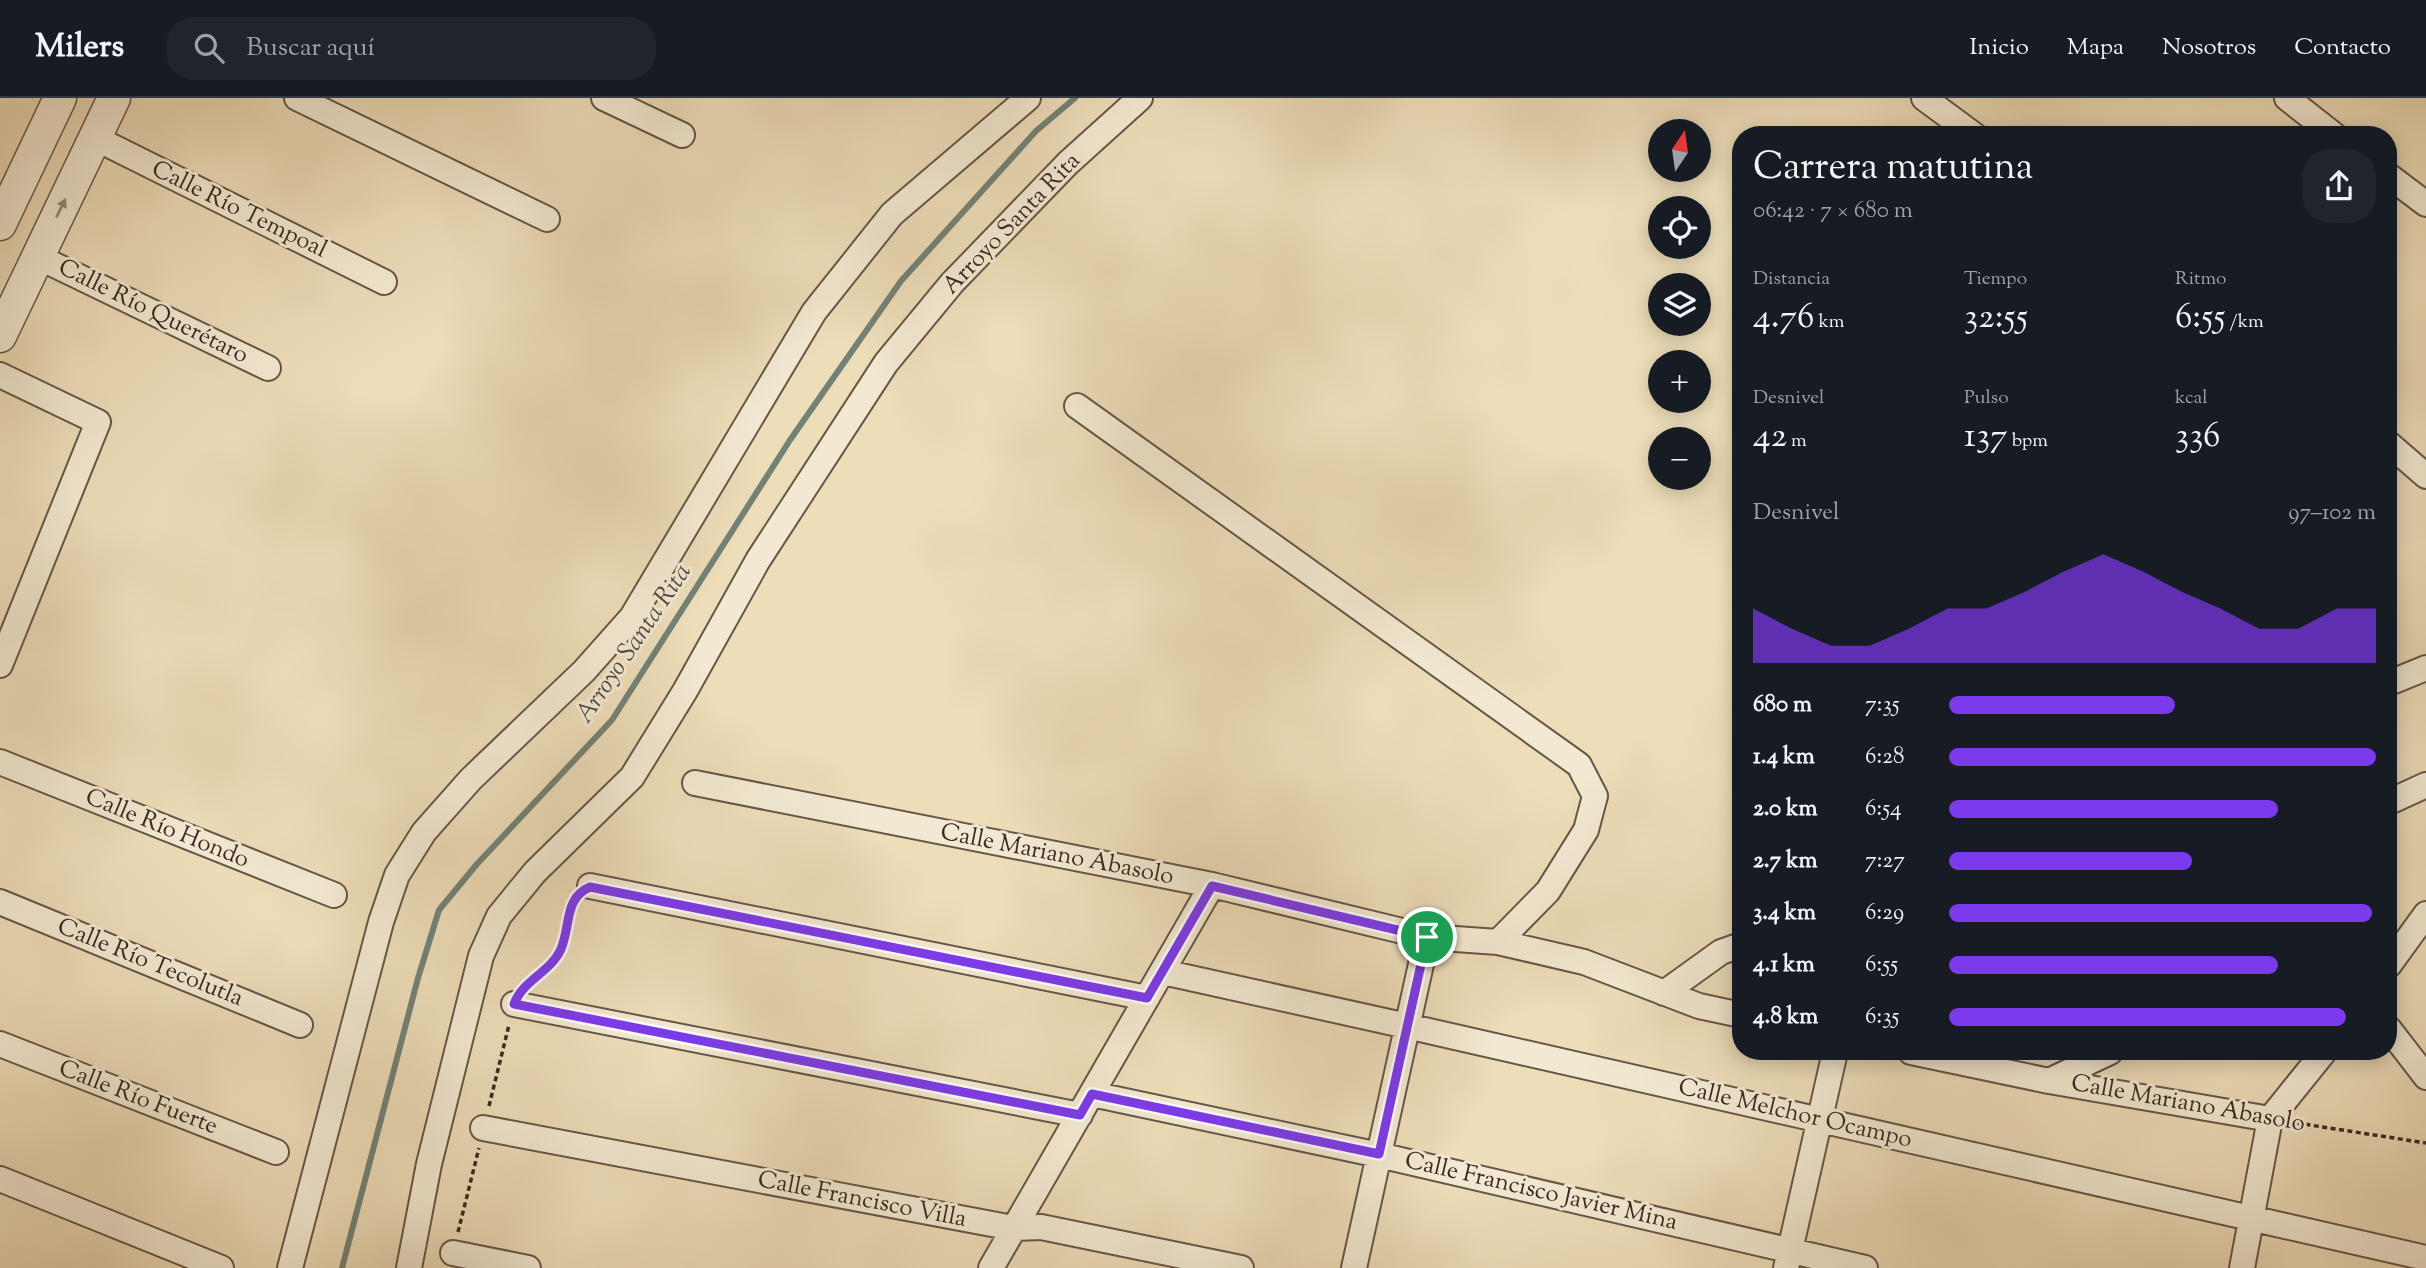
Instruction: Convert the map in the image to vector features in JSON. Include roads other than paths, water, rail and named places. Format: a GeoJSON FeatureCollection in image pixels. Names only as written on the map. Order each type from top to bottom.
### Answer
{"type":"FeatureCollection","features":[{"type":"Feature","properties":{"kind":"street"},"geometry":{"type":"LineString","coordinates":[[0,336],[114,98]]}},
{"type":"Feature","properties":{"kind":"street"},"geometry":{"type":"LineString","coordinates":[[297,98],[547,219]]}},
{"type":"Feature","properties":{"kind":"street"},"geometry":{"type":"LineString","coordinates":[[604,98],[682,135]]}},
{"type":"Feature","properties":{"kind":"street"},"geometry":{"type":"LineString","coordinates":[[290,1268],[381,922],[397,875],[424,832],[471,779],[584,671],[632,617],[814,312],[892,214],[1028,98]]}},
{"type":"Feature","properties":{"kind":"street","name":"Arroyo Santa Rita"},"geometry":{"type":"LineString","coordinates":[[409,1268],[429,1164],[481,956],[499,916],[535,872],[632,778],[685,691],[758,560],[886,363],[952,283],[1068,163],[1140,98]]}},
{"type":"Feature","properties":{"kind":"street"},"geometry":{"type":"LineString","coordinates":[[1924,98],[1962,126]]}},
{"type":"Feature","properties":{"kind":"street"},"geometry":{"type":"LineString","coordinates":[[2287,98],[2323,126]]}},
{"type":"Feature","properties":{"kind":"street"},"geometry":{"type":"LineString","coordinates":[[2,216],[33,156],[56,99]]}},
{"type":"Feature","properties":{"kind":"street","name":"Calle Río Tempoal"},"geometry":{"type":"LineString","coordinates":[[95,138],[384,282]]}},
{"type":"Feature","properties":{"kind":"street"},"geometry":{"type":"LineString","coordinates":[[33,156],[77,176]]}},
{"type":"Feature","properties":{"kind":"street"},"geometry":{"type":"LineString","coordinates":[[2397,182],[2426,204]]}},
{"type":"Feature","properties":{"kind":"street","name":"Calle Río Querétaro"},"geometry":{"type":"LineString","coordinates":[[38,257],[268,368]]}},
{"type":"Feature","properties":{"kind":"street"},"geometry":{"type":"LineString","coordinates":[[0,375],[98,422],[0,665]]}},
{"type":"Feature","properties":{"kind":"street"},"geometry":{"type":"LineString","coordinates":[[1077,406],[1579,765],[1595,796],[1586,830],[1548,891],[1498,942]]}},
{"type":"Feature","properties":{"kind":"street"},"geometry":{"type":"LineString","coordinates":[[2397,451],[2426,476]]}},
{"type":"Feature","properties":{"kind":"street"},"geometry":{"type":"LineString","coordinates":[[2397,680],[2426,668]]}},
{"type":"Feature","properties":{"kind":"street","name":"Calle Río Hondo"},"geometry":{"type":"LineString","coordinates":[[0,762],[334,895]]}},
{"type":"Feature","properties":{"kind":"street","name":"Calle Mariano Abasolo"},"geometry":{"type":"LineString","coordinates":[[695,783],[1212,886],[1427,937],[1498,942],[1584,962],[1699,1006],[1732,1014]]}},
{"type":"Feature","properties":{"kind":"street"},"geometry":{"type":"LineString","coordinates":[[2397,798],[2426,785]]}},
{"type":"Feature","properties":{"kind":"street"},"geometry":{"type":"LineString","coordinates":[[991,1268],[1212,886]]}},
{"type":"Feature","properties":{"kind":"street"},"geometry":{"type":"LineString","coordinates":[[590,887],[1147,998]]}},
{"type":"Feature","properties":{"kind":"street","name":"Calle Río Tecolutla"},"geometry":{"type":"LineString","coordinates":[[0,902],[300,1025]]}},
{"type":"Feature","properties":{"kind":"street"},"geometry":{"type":"LineString","coordinates":[[2397,951],[2426,914]]}},
{"type":"Feature","properties":{"kind":"street"},"geometry":{"type":"LineString","coordinates":[[1354,1268],[1427,937]]}},
{"type":"Feature","properties":{"kind":"street"},"geometry":{"type":"LineString","coordinates":[[1664,993],[1721,952],[1732,948]]}},
{"type":"Feature","properties":{"kind":"street","name":"Calle Melchor Ocampo"},"geometry":{"type":"LineString","coordinates":[[1163,972],[2426,1258]]}},
{"type":"Feature","properties":{"kind":"street","name":"Calle Francisco Javier Mina"},"geometry":{"type":"LineString","coordinates":[[514,1004],[1379,1154],[1788,1259],[1866,1268]]}},
{"type":"Feature","properties":{"kind":"street"},"geometry":{"type":"LineString","coordinates":[[2397,1039],[2426,1077]]}},
{"type":"Feature","properties":{"kind":"street","name":"Calle Río Fuerte"},"geometry":{"type":"LineString","coordinates":[[0,1044],[276,1152]]}},
{"type":"Feature","properties":{"kind":"street"},"geometry":{"type":"LineString","coordinates":[[1788,1259],[1833,1060]]}},
{"type":"Feature","properties":{"kind":"street","name":"Calle Mariano Abasolo"},"geometry":{"type":"LineString","coordinates":[[1949,1060],[2049,1081],[2270,1119]]}},
{"type":"Feature","properties":{"kind":"street"},"geometry":{"type":"LineString","coordinates":[[2049,1081],[2093,1060]]}},
{"type":"Feature","properties":{"kind":"street"},"geometry":{"type":"LineString","coordinates":[[2242,1268],[2270,1119],[2318,1060]]}},
{"type":"Feature","properties":{"kind":"street","name":"Calle Francisco Villa"},"geometry":{"type":"LineString","coordinates":[[484,1128],[1013,1228],[1041,1227],[1241,1268]]}},
{"type":"Feature","properties":{"kind":"street"},"geometry":{"type":"LineString","coordinates":[[0,1179],[221,1268]]}},
{"type":"Feature","properties":{"kind":"street"},"geometry":{"type":"LineString","coordinates":[[453,1253],[528,1268]]}},
{"type":"Feature","properties":{"kind":"waterway","name":"Arroyo Santa Rita"},"geometry":{"type":"LineString","coordinates":[[342,1268],[418,978],[439,910],[477,864],[612,720],[790,440],[901,281],[1036,131],[1075,98]]}}]}
